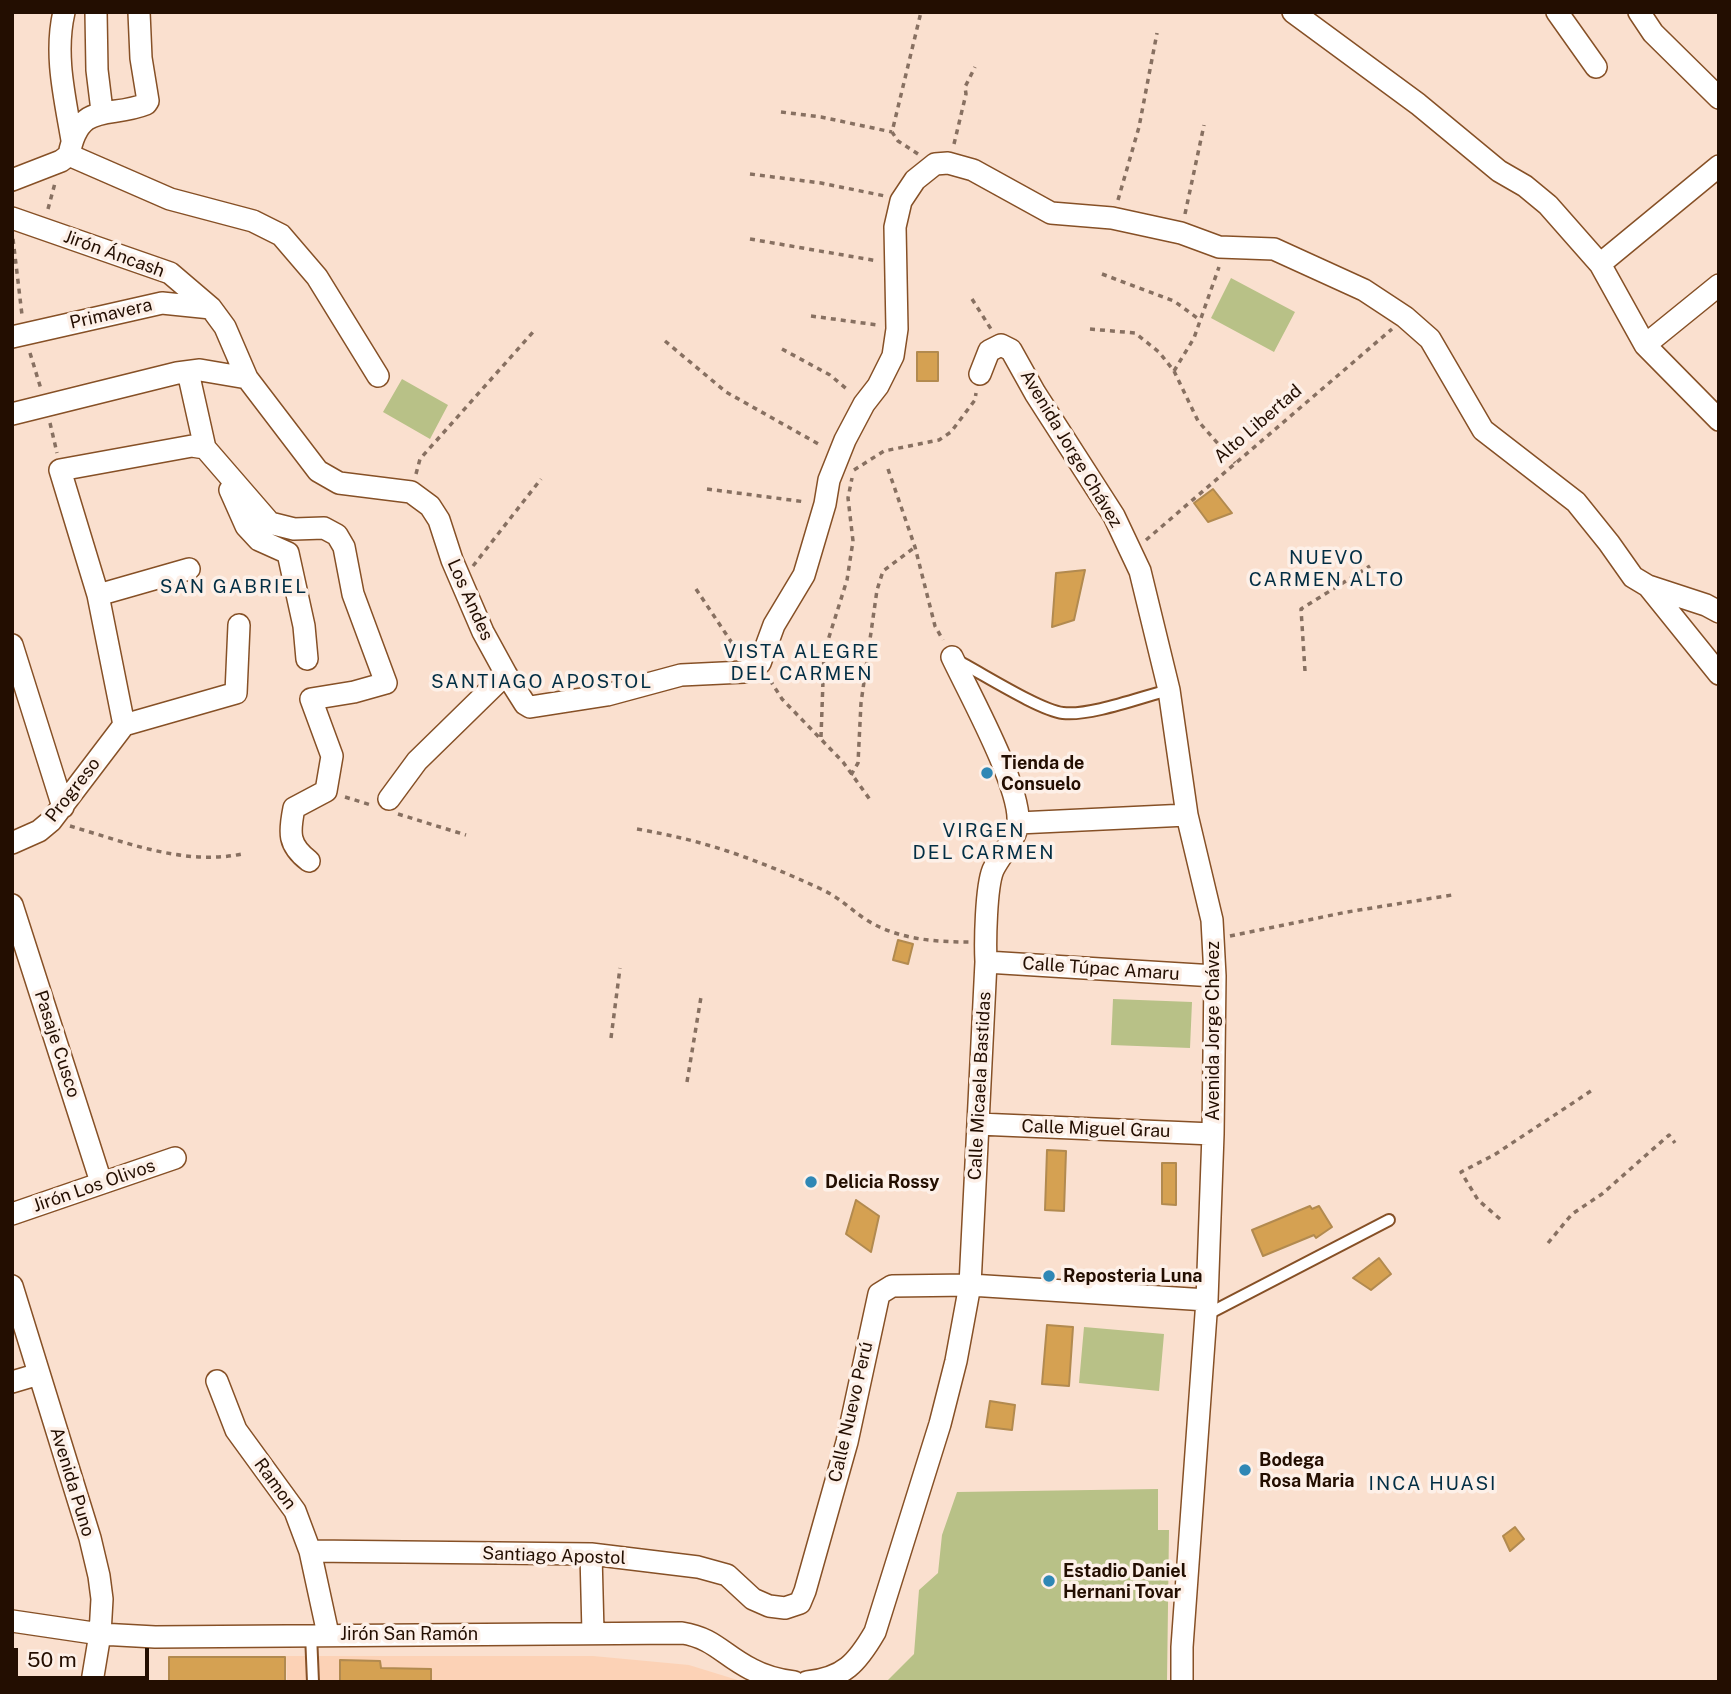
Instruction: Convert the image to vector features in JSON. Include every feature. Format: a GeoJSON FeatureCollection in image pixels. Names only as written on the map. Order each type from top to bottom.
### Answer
{"type":"FeatureCollection","features":[{"type":"Feature","properties":{"kind":"street"},"geometry":{"type":"LineString","coordinates":[[65,12],[60,29],[60,69],[67,152]]}},
{"type":"Feature","properties":{"kind":"street"},"geometry":{"type":"LineString","coordinates":[[96,12],[97,70],[102,111]]}},
{"type":"Feature","properties":{"kind":"street"},"geometry":{"type":"LineString","coordinates":[[12,180],[67,152],[82,123],[102,111],[146,104],[148,101],[141,58],[139,12]]}},
{"type":"Feature","properties":{"kind":"street"},"geometry":{"type":"LineString","coordinates":[[1293,12],[1418,104],[1499,171],[1525,186],[1548,205],[1600,264],[1645,345],[1719,420]]}},
{"type":"Feature","properties":{"kind":"street"},"geometry":{"type":"LineString","coordinates":[[1557,12],[1596,67]]}},
{"type":"Feature","properties":{"kind":"street"},"geometry":{"type":"LineString","coordinates":[[1639,12],[1653,33],[1719,97]]}},
{"type":"Feature","properties":{"kind":"street"},"geometry":{"type":"LineString","coordinates":[[67,152],[170,199],[253,221],[281,235],[317,277],[378,376]]}},
{"type":"Feature","properties":{"kind":"street"},"geometry":{"type":"LineString","coordinates":[[752,668],[804,575],[825,504],[829,480],[846,463],[863,404],[878,386],[893,356],[897,329],[895,227],[901,201],[915,180],[935,163],[948,163],[974,170],[1051,213],[1112,218],[1181,233],[1219,247],[1274,249],[1364,290],[1405,317],[1430,339],[1483,430],[1576,502],[1633,577],[1648,586],[1706,605],[1719,612]]}},
{"type":"Feature","properties":{"kind":"street"},"geometry":{"type":"LineString","coordinates":[[1600,264],[1719,166]]}},
{"type":"Feature","properties":{"kind":"street","name":"Jirón Áncash"},"geometry":{"type":"LineString","coordinates":[[12,218],[170,273],[211,308],[225,327],[247,378]]}},
{"type":"Feature","properties":{"kind":"street"},"geometry":{"type":"LineString","coordinates":[[1645,345],[1719,285]]}},
{"type":"Feature","properties":{"kind":"street","name":"Primavera"},"geometry":{"type":"LineString","coordinates":[[12,337],[162,303],[211,308]]}},
{"type":"Feature","properties":{"kind":"street"},"geometry":{"type":"LineString","coordinates":[[980,374],[989,351],[1002,345]]}},
{"type":"Feature","properties":{"kind":"street","name":"Avenida Jorge Chávez"},"geometry":{"type":"LineString","coordinates":[[1002,345],[1011,349],[1035,393],[1114,516],[1140,571],[1169,690],[1187,815],[1207,892],[1215,976],[1213,1135],[1207,1308],[1182,1647],[1182,1682]]}},
{"type":"Feature","properties":{"kind":"street"},"geometry":{"type":"LineString","coordinates":[[12,414],[200,370],[247,378],[318,471],[339,483],[411,492]]}},
{"type":"Feature","properties":{"kind":"street"},"geometry":{"type":"LineString","coordinates":[[188,372],[212,455],[246,526],[265,544],[288,553],[304,626],[306,659]]}},
{"type":"Feature","properties":{"kind":"street"},"geometry":{"type":"LineString","coordinates":[[239,625],[236,693],[124,724],[98,595],[60,470],[192,446],[212,455],[270,523],[294,529],[331,530],[337,535],[344,547],[353,594],[386,683],[354,692],[311,699],[332,756],[326,791],[293,808],[289,831],[297,852],[309,861]]}},
{"type":"Feature","properties":{"kind":"street","name":"Los Andes"},"geometry":{"type":"LineString","coordinates":[[411,492],[430,506],[439,520],[471,608],[506,674],[525,704],[530,707],[538,708],[607,695],[681,675],[752,668]]}},
{"type":"Feature","properties":{"kind":"street"},"geometry":{"type":"LineString","coordinates":[[98,595],[189,569]]}},
{"type":"Feature","properties":{"kind":"street"},"geometry":{"type":"LineString","coordinates":[[1648,586],[1719,674]]}},
{"type":"Feature","properties":{"kind":"street"},"geometry":{"type":"LineString","coordinates":[[12,645],[57,814]]}},
{"type":"Feature","properties":{"kind":"street"},"geometry":{"type":"LineString","coordinates":[[952,657],[1003,764],[1018,823],[1187,815]]}},
{"type":"Feature","properties":{"kind":"street"},"geometry":{"type":"LineString","coordinates":[[389,799],[417,761],[506,674]]}},
{"type":"Feature","properties":{"kind":"street","name":"Progreso"},"geometry":{"type":"LineString","coordinates":[[12,843],[39,831],[57,814],[124,724]]}},
{"type":"Feature","properties":{"kind":"street","name":"Calle Micaela Bastidas"},"geometry":{"type":"LineString","coordinates":[[807,1682],[825,1680],[840,1674],[860,1657],[875,1632],[940,1424],[956,1361],[970,1285],[991,873],[1012,839],[1018,823]]}},
{"type":"Feature","properties":{"kind":"street","name":"Pasaje Cusco"},"geometry":{"type":"LineString","coordinates":[[12,905],[101,1182]]}},
{"type":"Feature","properties":{"kind":"street","name":"Calle Túpac Amaru"},"geometry":{"type":"LineString","coordinates":[[986,952],[1215,976]]}},
{"type":"Feature","properties":{"kind":"street","name":"Calle Miguel Grau"},"geometry":{"type":"LineString","coordinates":[[978,1124],[1213,1135]]}},
{"type":"Feature","properties":{"kind":"street","name":"Jirón Los Olivos"},"geometry":{"type":"LineString","coordinates":[[12,1214],[175,1158]]}},
{"type":"Feature","properties":{"kind":"street","name":"Calle Nuevo Perú"},"geometry":{"type":"LineString","coordinates":[[785,1608],[800,1603],[805,1591],[847,1443],[879,1294],[892,1286],[970,1285],[1207,1308]]}},
{"type":"Feature","properties":{"kind":"street","name":"Avenida Puno"},"geometry":{"type":"LineString","coordinates":[[13,1290],[36,1375],[90,1538],[99,1576],[102,1600],[100,1634],[92,1682]]}},
{"type":"Feature","properties":{"kind":"street"},"geometry":{"type":"LineString","coordinates":[[12,1382],[36,1375]]}},
{"type":"Feature","properties":{"kind":"street","name":"Ramon"},"geometry":{"type":"LineString","coordinates":[[217,1381],[236,1430],[295,1511],[310,1551],[320,1634]]}},
{"type":"Feature","properties":{"kind":"street","name":"Santiago Apostol"},"geometry":{"type":"LineString","coordinates":[[310,1551],[591,1554],[698,1566],[727,1575],[753,1599],[769,1606],[785,1608]]}},
{"type":"Feature","properties":{"kind":"street"},"geometry":{"type":"LineString","coordinates":[[591,1554],[593,1633]]}},
{"type":"Feature","properties":{"kind":"street","name":"Jirón San Ramón"},"geometry":{"type":"LineString","coordinates":[[12,1621],[100,1634],[155,1637],[682,1633],[702,1636],[751,1669],[794,1682]]}},
{"type":"Feature","properties":{"kind":"lane"},"geometry":{"type":"LineString","coordinates":[[952,657],[1044,707],[1062,713],[1082,712],[1169,690]]}},
{"type":"Feature","properties":{"kind":"lane"},"geometry":{"type":"LineString","coordinates":[[1207,1308],[1389,1220]]}},
{"type":"Feature","properties":{"kind":"lane"},"geometry":{"type":"LineString","coordinates":[[12,1367],[36,1375]]}},
{"type":"Feature","properties":{"kind":"lane"},"geometry":{"type":"LineString","coordinates":[[313,1682],[320,1634]]}},
{"type":"Feature","properties":{"kind":"path"},"geometry":{"type":"LineString","coordinates":[[892,132],[921,12]]}},
{"type":"Feature","properties":{"kind":"path"},"geometry":{"type":"LineString","coordinates":[[1112,218],[1139,127],[1157,33]]}},
{"type":"Feature","properties":{"kind":"path"},"geometry":{"type":"LineString","coordinates":[[955,143],[965,87],[975,67]]}},
{"type":"Feature","properties":{"kind":"path"},"geometry":{"type":"LineString","coordinates":[[781,112],[821,117],[892,132],[898,141]]}},
{"type":"Feature","properties":{"kind":"path"},"geometry":{"type":"LineString","coordinates":[[1181,233],[1204,125]]}},
{"type":"Feature","properties":{"kind":"path"},"geometry":{"type":"LineString","coordinates":[[43,229],[67,152]]}},
{"type":"Feature","properties":{"kind":"path"},"geometry":{"type":"LineString","coordinates":[[750,174],[821,183],[901,201]]}},
{"type":"Feature","properties":{"kind":"path"},"geometry":{"type":"LineString","coordinates":[[750,239],[894,263]]}},
{"type":"Feature","properties":{"kind":"path"},"geometry":{"type":"LineString","coordinates":[[1174,370],[1194,338],[1214,284],[1221,259],[1219,247]]}},
{"type":"Feature","properties":{"kind":"path"},"geometry":{"type":"LineString","coordinates":[[1102,274],[1174,301],[1200,320]]}},
{"type":"Feature","properties":{"kind":"path"},"geometry":{"type":"LineString","coordinates":[[972,299],[1002,345]]}},
{"type":"Feature","properties":{"kind":"path"},"geometry":{"type":"LineString","coordinates":[[811,316],[897,329]]}},
{"type":"Feature","properties":{"kind":"path","name":"Alto Libertad"},"geometry":{"type":"LineString","coordinates":[[1131,554],[1405,317]]}},
{"type":"Feature","properties":{"kind":"path"},"geometry":{"type":"LineString","coordinates":[[1090,329],[1135,333],[1159,352],[1174,370],[1199,421],[1235,463]]}},
{"type":"Feature","properties":{"kind":"path"},"geometry":{"type":"LineString","coordinates":[[411,492],[420,459],[534,331]]}},
{"type":"Feature","properties":{"kind":"path"},"geometry":{"type":"LineString","coordinates":[[665,341],[726,392],[846,463],[884,451],[939,440],[951,432],[975,400],[980,374]]}},
{"type":"Feature","properties":{"kind":"path"},"geometry":{"type":"LineString","coordinates":[[782,349],[830,374],[863,404]]}},
{"type":"Feature","properties":{"kind":"path"},"geometry":{"type":"LineString","coordinates":[[845,479],[846,463]]}},
{"type":"Feature","properties":{"kind":"path"},"geometry":{"type":"LineString","coordinates":[[821,737],[824,653],[847,580],[853,541],[846,463]]}},
{"type":"Feature","properties":{"kind":"path"},"geometry":{"type":"LineString","coordinates":[[888,470],[915,547],[935,626],[952,657]]}},
{"type":"Feature","properties":{"kind":"path"},"geometry":{"type":"LineString","coordinates":[[460,581],[541,479]]}},
{"type":"Feature","properties":{"kind":"path"},"geometry":{"type":"LineString","coordinates":[[707,489],[825,504]]}},
{"type":"Feature","properties":{"kind":"path"},"geometry":{"type":"LineString","coordinates":[[851,775],[858,763],[861,703],[877,590],[883,571],[915,547]]}},
{"type":"Feature","properties":{"kind":"path"},"geometry":{"type":"LineString","coordinates":[[1305,671],[1301,608],[1370,566]]}},
{"type":"Feature","properties":{"kind":"path"},"geometry":{"type":"LineString","coordinates":[[696,589],[752,668],[821,737],[871,801]]}},
{"type":"Feature","properties":{"kind":"path"},"geometry":{"type":"LineString","coordinates":[[57,814],[160,852],[190,857],[223,858],[242,854]]}},
{"type":"Feature","properties":{"kind":"path"},"geometry":{"type":"LineString","coordinates":[[637,830],[713,845],[763,862],[839,898],[865,919],[890,932],[986,952]]}},
{"type":"Feature","properties":{"kind":"path"},"geometry":{"type":"LineString","coordinates":[[1213,939],[1347,912],[1452,895]]}},
{"type":"Feature","properties":{"kind":"path"},"geometry":{"type":"LineString","coordinates":[[611,1038],[615,989],[620,968]]}},
{"type":"Feature","properties":{"kind":"path"},"geometry":{"type":"LineString","coordinates":[[687,1082],[701,997]]}},
{"type":"Feature","properties":{"kind":"path"},"geometry":{"type":"LineString","coordinates":[[1500,1219],[1478,1200],[1461,1172],[1494,1155],[1594,1090]]}},
{"type":"Feature","properties":{"kind":"path"},"geometry":{"type":"LineString","coordinates":[[1548,1243],[1572,1214],[1602,1194],[1669,1135],[1675,1143]]}},
{"type":"Feature","properties":{"kind":"shaded area"},"geometry":{"type":"Polygon","coordinates":[[[286,1656],[593,1656],[689,1665],[744,1682],[287,1682],[286,1656]]]}},
{"type":"Feature","properties":{"kind":"green space"},"geometry":{"type":"Polygon","coordinates":[[[1231,278],[1295,312],[1274,352],[1211,318],[1231,278]]]}},
{"type":"Feature","properties":{"kind":"green space"},"geometry":{"type":"Polygon","coordinates":[[[402,379],[448,405],[430,439],[383,412],[402,379]]]}},
{"type":"Feature","properties":{"kind":"green space"},"geometry":{"type":"Polygon","coordinates":[[[1113,999],[1192,1002],[1190,1048],[1111,1045],[1113,999]]]}},
{"type":"Feature","properties":{"kind":"green space"},"geometry":{"type":"Polygon","coordinates":[[[1084,1327],[1164,1334],[1159,1391],[1079,1383],[1084,1327]]]}},
{"type":"Feature","properties":{"kind":"green space","name":"Estadio Daniel Hernani Tovar"},"geometry":{"type":"Polygon","coordinates":[[[1158,1489],[1158,1530],[1169,1530],[1167,1682],[886,1682],[914,1654],[919,1590],[938,1573],[942,1535],[957,1492],[1158,1489]]]}},
{"type":"Feature","properties":{"kind":"building"},"geometry":{"type":"Polygon","coordinates":[[[917,352],[938,352],[938,381],[917,381],[917,352]]]}},
{"type":"Feature","properties":{"kind":"building"},"geometry":{"type":"Polygon","coordinates":[[[1213,489],[1232,513],[1208,522],[1194,503],[1213,489]]]}},
{"type":"Feature","properties":{"kind":"building"},"geometry":{"type":"Polygon","coordinates":[[[1085,570],[1074,620],[1052,627],[1056,573],[1085,570]]]}},
{"type":"Feature","properties":{"kind":"building"},"geometry":{"type":"Polygon","coordinates":[[[898,940],[913,944],[908,964],[893,960],[898,940]]]}},
{"type":"Feature","properties":{"kind":"building"},"geometry":{"type":"Polygon","coordinates":[[[1047,1150],[1066,1151],[1064,1211],[1045,1210],[1047,1150]]]}},
{"type":"Feature","properties":{"kind":"building"},"geometry":{"type":"Polygon","coordinates":[[[1162,1163],[1176,1163],[1176,1205],[1162,1204],[1162,1163]]]}},
{"type":"Feature","properties":{"kind":"building"},"geometry":{"type":"Polygon","coordinates":[[[856,1200],[879,1216],[871,1252],[846,1234],[856,1200]]]}},
{"type":"Feature","properties":{"kind":"building"},"geometry":{"type":"Polygon","coordinates":[[[1310,1206],[1312,1209],[1319,1206],[1332,1227],[1316,1238],[1314,1235],[1263,1256],[1252,1230],[1310,1206]]]}},
{"type":"Feature","properties":{"kind":"building"},"geometry":{"type":"Polygon","coordinates":[[[1379,1258],[1391,1274],[1371,1290],[1353,1278],[1379,1258]]]}},
{"type":"Feature","properties":{"kind":"building"},"geometry":{"type":"Polygon","coordinates":[[[1047,1325],[1073,1327],[1069,1386],[1042,1384],[1047,1325]]]}},
{"type":"Feature","properties":{"kind":"building"},"geometry":{"type":"Polygon","coordinates":[[[990,1401],[1015,1405],[1012,1430],[986,1427],[990,1401]]]}},
{"type":"Feature","properties":{"kind":"building"},"geometry":{"type":"Polygon","coordinates":[[[1515,1527],[1524,1539],[1510,1551],[1503,1536],[1515,1527]]]}},
{"type":"Feature","properties":{"kind":"building"},"geometry":{"type":"Polygon","coordinates":[[[169,1657],[285,1657],[285,1682],[169,1682],[169,1657]]]}},
{"type":"Feature","properties":{"kind":"building"},"geometry":{"type":"Polygon","coordinates":[[[340,1660],[380,1661],[381,1668],[431,1669],[431,1682],[340,1682],[340,1660]]]}},
{"type":"Feature","properties":{"kind":"place","name":"Tienda de Consuelo"},"geometry":{"type":"Point","coordinates":[987,773]}},
{"type":"Feature","properties":{"kind":"place","name":"Delicia Rossy"},"geometry":{"type":"Point","coordinates":[811,1182]}},
{"type":"Feature","properties":{"kind":"place","name":"Reposteria Luna"},"geometry":{"type":"Point","coordinates":[1049,1276]}},
{"type":"Feature","properties":{"kind":"place","name":"Bodega Rosa Maria"},"geometry":{"type":"Point","coordinates":[1245,1470]}},
{"type":"Feature","properties":{"kind":"place","name":"Estadio Daniel Hernani Tovar"},"geometry":{"type":"Point","coordinates":[1049,1581]}},
{"type":"Feature","properties":{"kind":"district","name":"NUEVO CARMEN ALTO"},"geometry":{"type":"Point","coordinates":[1327,569]}},
{"type":"Feature","properties":{"kind":"district","name":"SAN GABRIEL"},"geometry":{"type":"Point","coordinates":[234,587]}},
{"type":"Feature","properties":{"kind":"district","name":"VISTA ALEGRE DEL CARMEN"},"geometry":{"type":"Point","coordinates":[802,663]}},
{"type":"Feature","properties":{"kind":"district","name":"SANTIAGO APOSTOL"},"geometry":{"type":"Point","coordinates":[542,682]}},
{"type":"Feature","properties":{"kind":"district","name":"VIRGEN DEL CARMEN"},"geometry":{"type":"Point","coordinates":[984,842]}},
{"type":"Feature","properties":{"kind":"district","name":"INCA HUASI"},"geometry":{"type":"Point","coordinates":[1433,1484]}}]}
